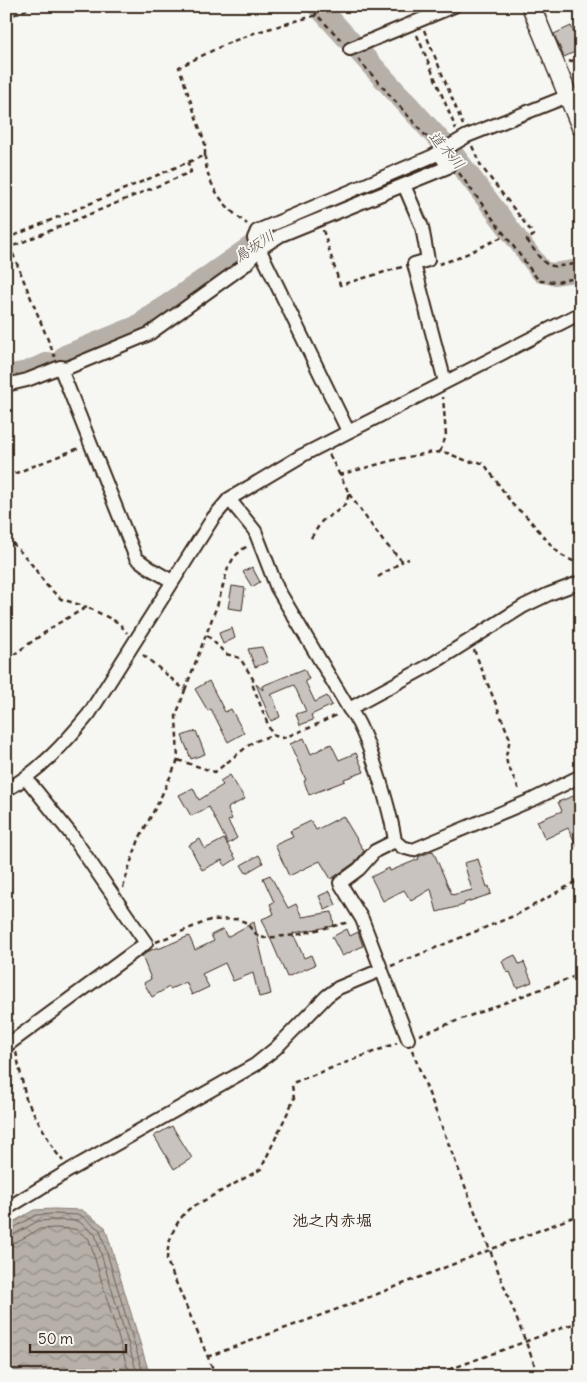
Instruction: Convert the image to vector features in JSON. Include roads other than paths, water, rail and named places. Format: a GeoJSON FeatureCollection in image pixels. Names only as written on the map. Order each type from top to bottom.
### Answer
{"type":"FeatureCollection","features":[{"type":"Feature","properties":{"kind":"main road"},"geometry":{"type":"LineString","coordinates":[[531,6],[581,127]]}},
{"type":"Feature","properties":{"kind":"street"},"geometry":{"type":"LineString","coordinates":[[350,49],[454,6]]}},
{"type":"Feature","properties":{"kind":"street"},"geometry":{"type":"LineString","coordinates":[[6,385],[27,380],[60,367],[67,368],[149,334],[245,265],[257,241],[382,179],[568,96]]}},
{"type":"Feature","properties":{"kind":"street"},"geometry":{"type":"LineString","coordinates":[[257,241],[281,235],[404,185],[450,150]]}},
{"type":"Feature","properties":{"kind":"street"},"geometry":{"type":"LineString","coordinates":[[404,185],[422,227],[428,260],[414,264],[444,383]]}},
{"type":"Feature","properties":{"kind":"street"},"geometry":{"type":"LineString","coordinates":[[257,241],[348,431]]}},
{"type":"Feature","properties":{"kind":"street"},"geometry":{"type":"LineString","coordinates":[[6,790],[26,778],[74,733],[89,714],[213,518],[229,499],[348,431],[581,313]]}},
{"type":"Feature","properties":{"kind":"street"},"geometry":{"type":"LineString","coordinates":[[60,367],[136,558],[172,581]]}},
{"type":"Feature","properties":{"kind":"street"},"geometry":{"type":"LineString","coordinates":[[229,499],[255,531],[277,588],[349,709],[356,717],[372,758],[392,822],[395,841],[402,847],[413,850],[524,803],[581,776]]}},
{"type":"Feature","properties":{"kind":"street"},"geometry":{"type":"LineString","coordinates":[[349,709],[432,664],[524,606],[581,582]]}},
{"type":"Feature","properties":{"kind":"street"},"geometry":{"type":"LineString","coordinates":[[10,1044],[146,943],[70,833],[26,778]]}},
{"type":"Feature","properties":{"kind":"street"},"geometry":{"type":"LineString","coordinates":[[395,841],[375,851],[359,869],[340,883],[362,919],[408,1039]]}},
{"type":"Feature","properties":{"kind":"street"},"geometry":{"type":"LineString","coordinates":[[6,1209],[70,1170],[255,1065],[276,1048],[327,996],[338,988],[381,970]]}},
{"type":"Feature","properties":{"kind":"water"},"geometry":{"type":"Polygon","coordinates":[[[34,1210],[82,1210],[105,1227],[150,1376],[6,1376],[6,1226],[34,1210]]]}},
{"type":"Feature","properties":{"kind":"waterway","name":"道木川"},"geometry":{"type":"LineString","coordinates":[[318,6],[455,157],[542,272],[554,274],[581,270]]}},
{"type":"Feature","properties":{"kind":"waterway","name":"鳥坂川"},"geometry":{"type":"LineString","coordinates":[[421,171],[455,157]]}},
{"type":"Feature","properties":{"kind":"waterway","name":"鳥坂川"},"geometry":{"type":"LineString","coordinates":[[65,356],[136,327],[269,234],[304,220]]}},
{"type":"Feature","properties":{"kind":"waterway","name":"鳥坂川"},"geometry":{"type":"LineString","coordinates":[[6,376],[27,372],[48,363]]}},
{"type":"Feature","properties":{"kind":"district","name":"池之内赤堀"},"geometry":{"type":"Point","coordinates":[332,1220]}}]}
